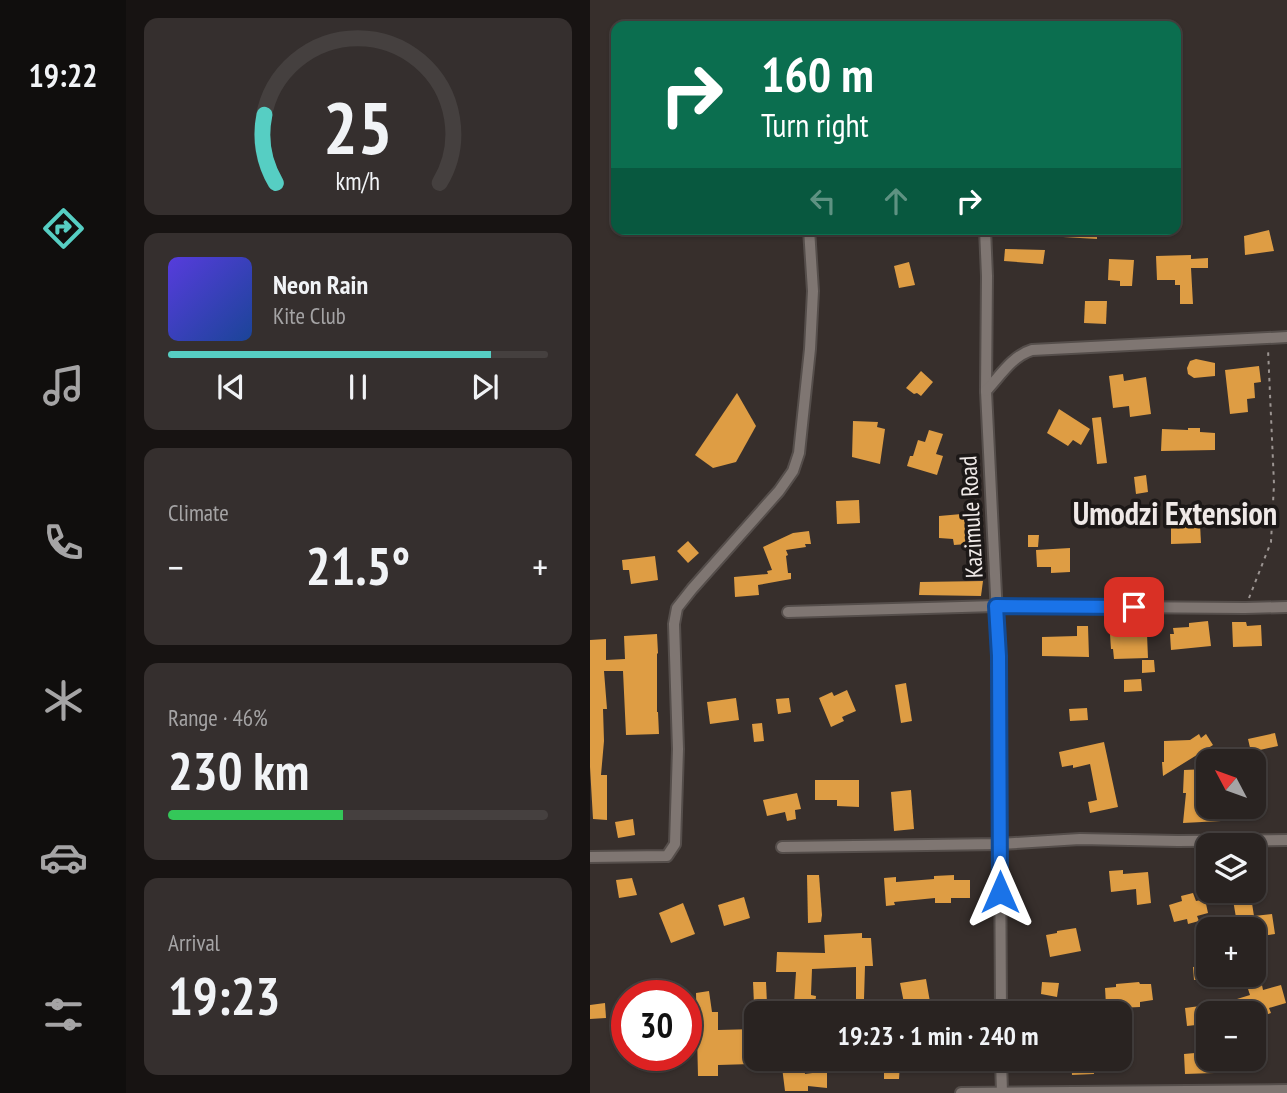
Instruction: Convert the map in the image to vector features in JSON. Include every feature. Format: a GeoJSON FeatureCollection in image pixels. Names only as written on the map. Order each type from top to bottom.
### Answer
{"type":"FeatureCollection","features":[{"type":"Feature","properties":{"kind":"street"},"geometry":{"type":"LineString","coordinates":[[590,857],[667,856],[675,844],[678,749],[675,616],[677,608],[692,589],[779,491],[792,471],[799,453],[813,291],[809,235]]}},
{"type":"Feature","properties":{"kind":"street","name":"Kazimule Road"},"geometry":{"type":"LineString","coordinates":[[985,235],[986,391],[999,656],[1001,1001]]}},
{"type":"Feature","properties":{"kind":"street"},"geometry":{"type":"LineString","coordinates":[[986,391],[1012,361],[1022,353],[1032,350],[1287,337]]}},
{"type":"Feature","properties":{"kind":"street"},"geometry":{"type":"LineString","coordinates":[[788,612],[996,606],[1287,607]]}},
{"type":"Feature","properties":{"kind":"street"},"geometry":{"type":"LineString","coordinates":[[782,847],[1000,844],[1080,838],[1287,840]]}},
{"type":"Feature","properties":{"kind":"street"},"geometry":{"type":"LineString","coordinates":[[1001,1071],[1002,1092]]}},
{"type":"Feature","properties":{"kind":"street"},"geometry":{"type":"LineString","coordinates":[[961,1093],[1287,1090]]}},
{"type":"Feature","properties":{"kind":"path"},"geometry":{"type":"LineString","coordinates":[[1244,608],[1271,542],[1274,484],[1267,337]]}},
{"type":"Feature","properties":{"kind":"building"},"geometry":{"type":"Polygon","coordinates":[[[1269,230],[1274,251],[1245,255],[1244,236],[1269,230]]]}},
{"type":"Feature","properties":{"kind":"building"},"geometry":{"type":"Polygon","coordinates":[[[1097,235],[1097,239],[1063,237],[1097,235]]]}},
{"type":"Feature","properties":{"kind":"building"},"geometry":{"type":"Polygon","coordinates":[[[1005,249],[1045,250],[1043,264],[1004,261],[1005,249]]]}},
{"type":"Feature","properties":{"kind":"building"},"geometry":{"type":"Polygon","coordinates":[[[1191,255],[1191,259],[1208,258],[1208,268],[1191,268],[1193,304],[1180,304],[1180,285],[1175,285],[1175,280],[1157,280],[1156,256],[1191,255]]]}},
{"type":"Feature","properties":{"kind":"building"},"geometry":{"type":"Polygon","coordinates":[[[1109,259],[1134,260],[1132,286],[1120,286],[1120,281],[1108,280],[1109,259]]]}},
{"type":"Feature","properties":{"kind":"building"},"geometry":{"type":"Polygon","coordinates":[[[909,262],[915,285],[899,288],[894,266],[909,262]]]}},
{"type":"Feature","properties":{"kind":"building"},"geometry":{"type":"Polygon","coordinates":[[[1085,301],[1107,301],[1106,324],[1084,323],[1085,301]]]}},
{"type":"Feature","properties":{"kind":"building"},"geometry":{"type":"Polygon","coordinates":[[[1196,359],[1215,363],[1215,376],[1194,378],[1188,374],[1190,361],[1196,359]]]}},
{"type":"Feature","properties":{"kind":"building"},"geometry":{"type":"Polygon","coordinates":[[[1259,366],[1261,382],[1254,383],[1255,398],[1247,399],[1248,412],[1230,414],[1225,370],[1259,366]]]}},
{"type":"Feature","properties":{"kind":"building"},"geometry":{"type":"Polygon","coordinates":[[[921,371],[933,382],[921,396],[906,388],[921,371]]]}},
{"type":"Feature","properties":{"kind":"building"},"geometry":{"type":"Polygon","coordinates":[[[1123,374],[1124,381],[1146,377],[1151,414],[1130,417],[1129,406],[1113,408],[1109,376],[1123,374]]]}},
{"type":"Feature","properties":{"kind":"building"},"geometry":{"type":"Polygon","coordinates":[[[737,393],[756,426],[736,462],[713,468],[695,455],[737,393]]]}},
{"type":"Feature","properties":{"kind":"building"},"geometry":{"type":"Polygon","coordinates":[[[1059,409],[1090,429],[1081,445],[1073,440],[1068,446],[1047,433],[1059,409]]]}},
{"type":"Feature","properties":{"kind":"building"},"geometry":{"type":"Polygon","coordinates":[[[1101,417],[1107,463],[1097,464],[1092,418],[1101,417]]]}},
{"type":"Feature","properties":{"kind":"building"},"geometry":{"type":"Polygon","coordinates":[[[853,421],[878,422],[877,427],[885,429],[880,464],[852,457],[853,421]]]}},
{"type":"Feature","properties":{"kind":"building"},"geometry":{"type":"Polygon","coordinates":[[[1200,428],[1200,432],[1215,433],[1215,450],[1161,451],[1162,429],[1200,428]]]}},
{"type":"Feature","properties":{"kind":"building"},"geometry":{"type":"Polygon","coordinates":[[[929,430],[943,434],[936,454],[943,456],[937,475],[907,466],[918,440],[925,442],[929,430]]]}},
{"type":"Feature","properties":{"kind":"building"},"geometry":{"type":"Polygon","coordinates":[[[1146,475],[1148,492],[1136,494],[1134,477],[1146,475]]]}},
{"type":"Feature","properties":{"kind":"building"},"geometry":{"type":"Polygon","coordinates":[[[859,500],[860,523],[837,524],[836,501],[859,500]]]}},
{"type":"Feature","properties":{"kind":"building"},"geometry":{"type":"Polygon","coordinates":[[[973,513],[977,535],[967,537],[967,544],[954,545],[953,539],[939,538],[939,516],[973,513]]]}},
{"type":"Feature","properties":{"kind":"building"},"geometry":{"type":"Polygon","coordinates":[[[1200,524],[1201,543],[1171,544],[1171,525],[1200,524]]]}},
{"type":"Feature","properties":{"kind":"building"},"geometry":{"type":"Polygon","coordinates":[[[809,531],[811,544],[786,550],[791,579],[758,585],[759,595],[735,597],[734,577],[768,574],[767,571],[772,570],[763,547],[793,533],[809,531]]]}},
{"type":"Feature","properties":{"kind":"building"},"geometry":{"type":"Polygon","coordinates":[[[1028,535],[1039,535],[1038,547],[1028,547],[1028,535]]]}},
{"type":"Feature","properties":{"kind":"building"},"geometry":{"type":"Polygon","coordinates":[[[688,541],[699,553],[688,563],[677,551],[688,541]]]}},
{"type":"Feature","properties":{"kind":"building"},"geometry":{"type":"Polygon","coordinates":[[[1070,548],[1070,572],[1051,573],[1051,567],[1037,567],[1036,550],[1070,548]]]}},
{"type":"Feature","properties":{"kind":"building"},"geometry":{"type":"Polygon","coordinates":[[[655,556],[658,580],[631,584],[629,570],[623,570],[622,560],[655,556]]]}},
{"type":"Feature","properties":{"kind":"building"},"geometry":{"type":"Polygon","coordinates":[[[983,581],[981,596],[919,595],[920,582],[983,581]]]}},
{"type":"Feature","properties":{"kind":"building"},"geometry":{"type":"Polygon","coordinates":[[[1208,621],[1211,646],[1171,650],[1170,634],[1174,634],[1173,628],[1189,627],[1189,623],[1208,621]]]}},
{"type":"Feature","properties":{"kind":"building"},"geometry":{"type":"Polygon","coordinates":[[[1232,622],[1246,622],[1247,626],[1261,625],[1262,646],[1233,647],[1232,622]]]}},
{"type":"Feature","properties":{"kind":"building"},"geometry":{"type":"Polygon","coordinates":[[[1077,626],[1088,626],[1089,657],[1042,656],[1042,637],[1077,636],[1077,626]]]}},
{"type":"Feature","properties":{"kind":"building"},"geometry":{"type":"Polygon","coordinates":[[[1128,633],[1128,636],[1147,634],[1148,658],[1114,659],[1110,634],[1128,633]]]}},
{"type":"Feature","properties":{"kind":"building"},"geometry":{"type":"Polygon","coordinates":[[[657,634],[659,734],[626,735],[623,671],[604,671],[607,709],[603,709],[601,775],[607,775],[607,820],[593,819],[590,767],[590,640],[606,639],[606,660],[625,659],[624,636],[657,634]]]}},
{"type":"Feature","properties":{"kind":"building"},"geometry":{"type":"Polygon","coordinates":[[[1142,660],[1154,660],[1155,672],[1142,673],[1142,660]]]}},
{"type":"Feature","properties":{"kind":"building"},"geometry":{"type":"Polygon","coordinates":[[[1141,679],[1142,691],[1124,692],[1124,680],[1141,679]]]}},
{"type":"Feature","properties":{"kind":"building"},"geometry":{"type":"Polygon","coordinates":[[[906,683],[912,721],[901,723],[895,685],[906,683]]]}},
{"type":"Feature","properties":{"kind":"building"},"geometry":{"type":"Polygon","coordinates":[[[847,690],[856,711],[842,717],[844,721],[831,727],[819,698],[832,692],[834,696],[847,690]]]}},
{"type":"Feature","properties":{"kind":"building"},"geometry":{"type":"Polygon","coordinates":[[[736,698],[739,720],[710,724],[707,702],[736,698]]]}},
{"type":"Feature","properties":{"kind":"building"},"geometry":{"type":"Polygon","coordinates":[[[789,698],[791,712],[778,714],[776,699],[789,698]]]}},
{"type":"Feature","properties":{"kind":"building"},"geometry":{"type":"Polygon","coordinates":[[[1087,708],[1088,720],[1070,721],[1069,709],[1087,708]]]}},
{"type":"Feature","properties":{"kind":"building"},"geometry":{"type":"Polygon","coordinates":[[[762,723],[764,741],[754,742],[752,724],[762,723]]]}},
{"type":"Feature","properties":{"kind":"building"},"geometry":{"type":"Polygon","coordinates":[[[1275,733],[1278,746],[1250,749],[1248,739],[1275,733]]]}},
{"type":"Feature","properties":{"kind":"building"},"geometry":{"type":"Polygon","coordinates":[[[1199,734],[1201,738],[1206,734],[1213,745],[1207,749],[1196,749],[1196,756],[1163,776],[1164,741],[1190,740],[1199,734]]]}},
{"type":"Feature","properties":{"kind":"building"},"geometry":{"type":"Polygon","coordinates":[[[1104,742],[1118,807],[1090,813],[1088,802],[1097,800],[1090,764],[1073,768],[1073,765],[1062,767],[1059,752],[1104,742]]]}},
{"type":"Feature","properties":{"kind":"building"},"geometry":{"type":"Polygon","coordinates":[[[1196,769],[1196,819],[1221,821],[1183,823],[1186,793],[1183,793],[1184,770],[1196,769]]]}},
{"type":"Feature","properties":{"kind":"building"},"geometry":{"type":"Polygon","coordinates":[[[815,780],[859,780],[859,807],[837,806],[837,800],[815,800],[815,780]]]}},
{"type":"Feature","properties":{"kind":"building"},"geometry":{"type":"Polygon","coordinates":[[[911,790],[914,829],[894,831],[891,792],[911,790]]]}},
{"type":"Feature","properties":{"kind":"building"},"geometry":{"type":"Polygon","coordinates":[[[797,793],[801,809],[795,810],[796,819],[787,821],[785,812],[767,816],[763,800],[797,793]]]}},
{"type":"Feature","properties":{"kind":"building"},"geometry":{"type":"Polygon","coordinates":[[[633,819],[635,835],[618,838],[615,822],[633,819]]]}},
{"type":"Feature","properties":{"kind":"building"},"geometry":{"type":"Polygon","coordinates":[[[1123,870],[1123,874],[1148,872],[1151,903],[1137,905],[1136,889],[1111,892],[1109,871],[1123,870]]]}},
{"type":"Feature","properties":{"kind":"building"},"geometry":{"type":"Polygon","coordinates":[[[807,875],[819,875],[821,922],[808,923],[807,875]]]}},
{"type":"Feature","properties":{"kind":"building"},"geometry":{"type":"Polygon","coordinates":[[[954,875],[954,880],[970,880],[970,898],[951,898],[951,903],[935,903],[935,898],[894,902],[895,905],[886,906],[884,878],[896,877],[896,882],[954,875]]]}},
{"type":"Feature","properties":{"kind":"building"},"geometry":{"type":"Polygon","coordinates":[[[632,878],[637,895],[619,898],[616,880],[632,878]]]}},
{"type":"Feature","properties":{"kind":"building"},"geometry":{"type":"Polygon","coordinates":[[[1193,893],[1196,903],[1206,903],[1208,913],[1197,916],[1196,922],[1188,924],[1187,919],[1174,922],[1169,905],[1182,901],[1181,896],[1193,893]]]}},
{"type":"Feature","properties":{"kind":"building"},"geometry":{"type":"Polygon","coordinates":[[[744,897],[750,918],[724,926],[718,905],[744,897]]]}},
{"type":"Feature","properties":{"kind":"building"},"geometry":{"type":"Polygon","coordinates":[[[683,903],[695,934],[671,943],[659,913],[683,903]]]}},
{"type":"Feature","properties":{"kind":"building"},"geometry":{"type":"Polygon","coordinates":[[[1234,903],[1252,903],[1254,916],[1272,914],[1275,934],[1266,935],[1266,917],[1236,917],[1234,903]]]}},
{"type":"Feature","properties":{"kind":"building"},"geometry":{"type":"Polygon","coordinates":[[[1076,928],[1081,951],[1050,957],[1046,935],[1076,928]]]}},
{"type":"Feature","properties":{"kind":"building"},"geometry":{"type":"Polygon","coordinates":[[[862,933],[862,938],[871,938],[873,966],[865,966],[864,999],[856,999],[856,967],[812,969],[811,995],[816,996],[815,1001],[794,1001],[796,972],[776,972],[777,952],[825,953],[824,935],[862,933]]]}},
{"type":"Feature","properties":{"kind":"building"},"geometry":{"type":"Polygon","coordinates":[[[1193,967],[1196,967],[1196,980],[1194,980],[1193,967]]]}},
{"type":"Feature","properties":{"kind":"building"},"geometry":{"type":"Polygon","coordinates":[[[926,979],[930,1001],[904,1001],[900,983],[926,979]]]}},
{"type":"Feature","properties":{"kind":"building"},"geometry":{"type":"Polygon","coordinates":[[[753,982],[766,982],[767,1001],[754,1001],[753,982]]]}},
{"type":"Feature","properties":{"kind":"building"},"geometry":{"type":"Polygon","coordinates":[[[1042,982],[1059,983],[1057,997],[1041,994],[1042,982]]]}},
{"type":"Feature","properties":{"kind":"building"},"geometry":{"type":"Polygon","coordinates":[[[1116,984],[1151,984],[1153,1000],[1140,1002],[1140,1007],[1132,1007],[1132,1001],[1106,1001],[1105,988],[1116,987],[1116,984]]]}},
{"type":"Feature","properties":{"kind":"building"},"geometry":{"type":"Polygon","coordinates":[[[1281,985],[1286,1003],[1269,1008],[1271,1013],[1266,1015],[1266,1001],[1238,1001],[1250,995],[1248,989],[1262,987],[1263,990],[1281,985]]]}},
{"type":"Feature","properties":{"kind":"building"},"geometry":{"type":"Polygon","coordinates":[[[709,991],[712,1012],[718,1012],[718,1030],[744,1029],[744,1064],[718,1065],[718,1076],[698,1076],[698,1071],[702,1071],[702,992],[709,991]]]}},
{"type":"Feature","properties":{"kind":"building"},"geometry":{"type":"Polygon","coordinates":[[[872,999],[872,1001],[850,1001],[872,999]]]}},
{"type":"Feature","properties":{"kind":"building"},"geometry":{"type":"Polygon","coordinates":[[[605,1003],[606,1018],[590,1019],[590,1005],[605,1003]]]}},
{"type":"Feature","properties":{"kind":"building"},"geometry":{"type":"Polygon","coordinates":[[[1196,1007],[1196,1025],[1187,1026],[1185,1008],[1196,1007]]]}},
{"type":"Feature","properties":{"kind":"building"},"geometry":{"type":"Polygon","coordinates":[[[1196,1046],[1196,1071],[1214,1073],[1185,1074],[1184,1054],[1195,1053],[1196,1046]]]}},
{"type":"Feature","properties":{"kind":"building"},"geometry":{"type":"Polygon","coordinates":[[[782,1071],[805,1071],[805,1074],[827,1071],[827,1088],[808,1086],[808,1091],[785,1091],[782,1071]]]}},
{"type":"Feature","properties":{"kind":"building"},"geometry":{"type":"Polygon","coordinates":[[[884,1071],[900,1071],[899,1079],[884,1079],[884,1071]]]}},
{"type":"Feature","properties":{"kind":"building"},"geometry":{"type":"Polygon","coordinates":[[[1072,1071],[1094,1071],[1094,1074],[1072,1075],[1072,1071]]]}},
{"type":"Feature","properties":{"kind":"district","name":"Umodzi Extension"},"geometry":{"type":"Point","coordinates":[1175,513]}},
{"type":"Feature","properties":{"kind":"route"},"geometry":{"type":"LineString","coordinates":[[1000,892],[999,656],[996,606],[1134,607]]}}]}
